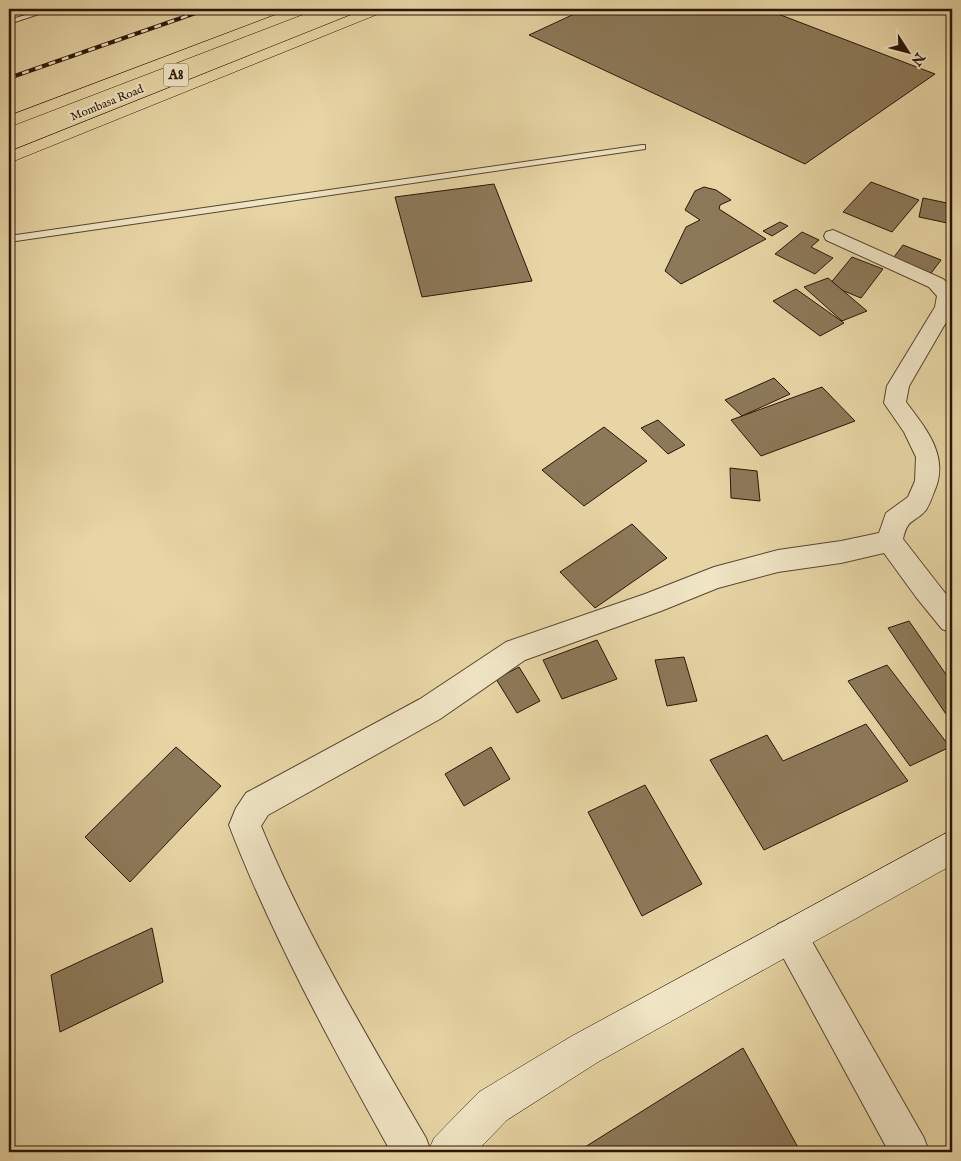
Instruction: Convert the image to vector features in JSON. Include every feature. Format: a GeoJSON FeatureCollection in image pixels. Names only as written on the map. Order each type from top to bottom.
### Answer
{"type":"FeatureCollection","features":[{"type":"Feature","properties":{"kind":"highway","name":"Mombasa Road"},"geometry":{"type":"LineString","coordinates":[[9,122],[304,9]]}},
{"type":"Feature","properties":{"kind":"highway","name":"Mombasa Road"},"geometry":{"type":"LineString","coordinates":[[9,142],[344,9]]}},
{"type":"Feature","properties":{"kind":"highway"},"geometry":{"type":"LineString","coordinates":[[9,158],[378,9]]}},
{"type":"Feature","properties":{"kind":"street"},"geometry":{"type":"LineString","coordinates":[[833,236],[936,283],[947,291],[948,297],[945,307],[895,394],[895,403],[913,428],[928,456],[927,481],[923,492],[917,503],[895,520],[890,541],[925,589],[952,621]]}},
{"type":"Feature","properties":{"kind":"street"},"geometry":{"type":"LineString","coordinates":[[412,1152],[340,1024],[263,870],[245,825],[257,804],[430,709],[516,651],[652,603],[714,578],[778,561],[841,552],[890,541]]}},
{"type":"Feature","properties":{"kind":"street"},"geometry":{"type":"LineString","coordinates":[[448,1152],[493,1106],[585,1049],[952,847]]}},
{"type":"Feature","properties":{"kind":"street"},"geometry":{"type":"LineString","coordinates":[[790,936],[910,1152]]}},
{"type":"Feature","properties":{"kind":"lane"},"geometry":{"type":"LineString","coordinates":[[9,22],[51,9]]}},
{"type":"Feature","properties":{"kind":"lane"},"geometry":{"type":"LineString","coordinates":[[9,239],[642,147]]}},
{"type":"Feature","properties":{"kind":"building"},"geometry":{"type":"Polygon","coordinates":[[[585,9],[765,9],[935,74],[805,164],[529,35],[585,9]]]}},
{"type":"Feature","properties":{"kind":"building"},"geometry":{"type":"Polygon","coordinates":[[[871,182],[919,200],[892,232],[843,212],[871,182]]]}},
{"type":"Feature","properties":{"kind":"building"},"geometry":{"type":"Polygon","coordinates":[[[494,184],[532,281],[422,297],[395,197],[494,184]]]}},
{"type":"Feature","properties":{"kind":"building"},"geometry":{"type":"Polygon","coordinates":[[[704,187],[716,190],[731,200],[720,205],[719,209],[766,239],[681,284],[665,271],[686,227],[700,220],[685,210],[695,191],[704,187]]]}},
{"type":"Feature","properties":{"kind":"building"},"geometry":{"type":"Polygon","coordinates":[[[923,198],[952,204],[952,224],[919,217],[923,198]]]}},
{"type":"Feature","properties":{"kind":"building"},"geometry":{"type":"Polygon","coordinates":[[[780,222],[788,226],[772,236],[763,231],[780,222]]]}},
{"type":"Feature","properties":{"kind":"building"},"geometry":{"type":"Polygon","coordinates":[[[802,232],[819,240],[811,247],[833,258],[815,274],[775,254],[802,232]]]}},
{"type":"Feature","properties":{"kind":"building"},"geometry":{"type":"Polygon","coordinates":[[[903,245],[941,260],[929,276],[891,261],[903,245]]]}},
{"type":"Feature","properties":{"kind":"building"},"geometry":{"type":"Polygon","coordinates":[[[852,257],[883,269],[861,298],[829,285],[852,257]]]}},
{"type":"Feature","properties":{"kind":"building"},"geometry":{"type":"Polygon","coordinates":[[[828,278],[867,311],[842,321],[804,287],[828,278]]]}},
{"type":"Feature","properties":{"kind":"building"},"geometry":{"type":"Polygon","coordinates":[[[796,289],[844,323],[820,336],[773,301],[796,289]]]}},
{"type":"Feature","properties":{"kind":"building"},"geometry":{"type":"Polygon","coordinates":[[[774,378],[790,394],[742,416],[725,400],[774,378]]]}},
{"type":"Feature","properties":{"kind":"building"},"geometry":{"type":"Polygon","coordinates":[[[822,387],[855,421],[761,456],[731,420],[822,387]]]}},
{"type":"Feature","properties":{"kind":"building"},"geometry":{"type":"Polygon","coordinates":[[[658,420],[685,445],[668,454],[641,428],[658,420]]]}},
{"type":"Feature","properties":{"kind":"building"},"geometry":{"type":"Polygon","coordinates":[[[604,427],[647,461],[584,506],[542,470],[604,427]]]}},
{"type":"Feature","properties":{"kind":"building"},"geometry":{"type":"Polygon","coordinates":[[[730,468],[757,471],[760,501],[731,498],[730,468]]]}},
{"type":"Feature","properties":{"kind":"building"},"geometry":{"type":"Polygon","coordinates":[[[632,524],[667,558],[595,608],[560,572],[632,524]]]}},
{"type":"Feature","properties":{"kind":"building"},"geometry":{"type":"Polygon","coordinates":[[[909,621],[952,683],[952,723],[888,628],[909,621]]]}},
{"type":"Feature","properties":{"kind":"building"},"geometry":{"type":"Polygon","coordinates":[[[597,640],[617,679],[562,699],[543,660],[597,640]]]}},
{"type":"Feature","properties":{"kind":"building"},"geometry":{"type":"Polygon","coordinates":[[[684,657],[697,701],[667,706],[655,660],[684,657]]]}},
{"type":"Feature","properties":{"kind":"building"},"geometry":{"type":"Polygon","coordinates":[[[887,665],[950,747],[910,766],[848,681],[887,665]]]}},
{"type":"Feature","properties":{"kind":"building"},"geometry":{"type":"Polygon","coordinates":[[[519,667],[540,701],[517,713],[496,679],[519,667]]]}},
{"type":"Feature","properties":{"kind":"building"},"geometry":{"type":"Polygon","coordinates":[[[866,724],[908,781],[764,850],[710,760],[767,735],[783,761],[866,724]]]}},
{"type":"Feature","properties":{"kind":"building"},"geometry":{"type":"Polygon","coordinates":[[[176,747],[221,786],[130,882],[85,837],[176,747]]]}},
{"type":"Feature","properties":{"kind":"building"},"geometry":{"type":"Polygon","coordinates":[[[491,747],[510,779],[464,806],[445,774],[491,747]]]}},
{"type":"Feature","properties":{"kind":"building"},"geometry":{"type":"Polygon","coordinates":[[[645,785],[702,884],[642,916],[588,812],[645,785]]]}},
{"type":"Feature","properties":{"kind":"building"},"geometry":{"type":"Polygon","coordinates":[[[152,928],[163,982],[60,1032],[51,975],[152,928]]]}},
{"type":"Feature","properties":{"kind":"building"},"geometry":{"type":"Polygon","coordinates":[[[743,1048],[800,1151],[577,1152],[743,1048]]]}},
{"type":"Feature","properties":{"kind":"railway"},"geometry":{"type":"LineString","coordinates":[[9,78],[207,9]]}}]}
